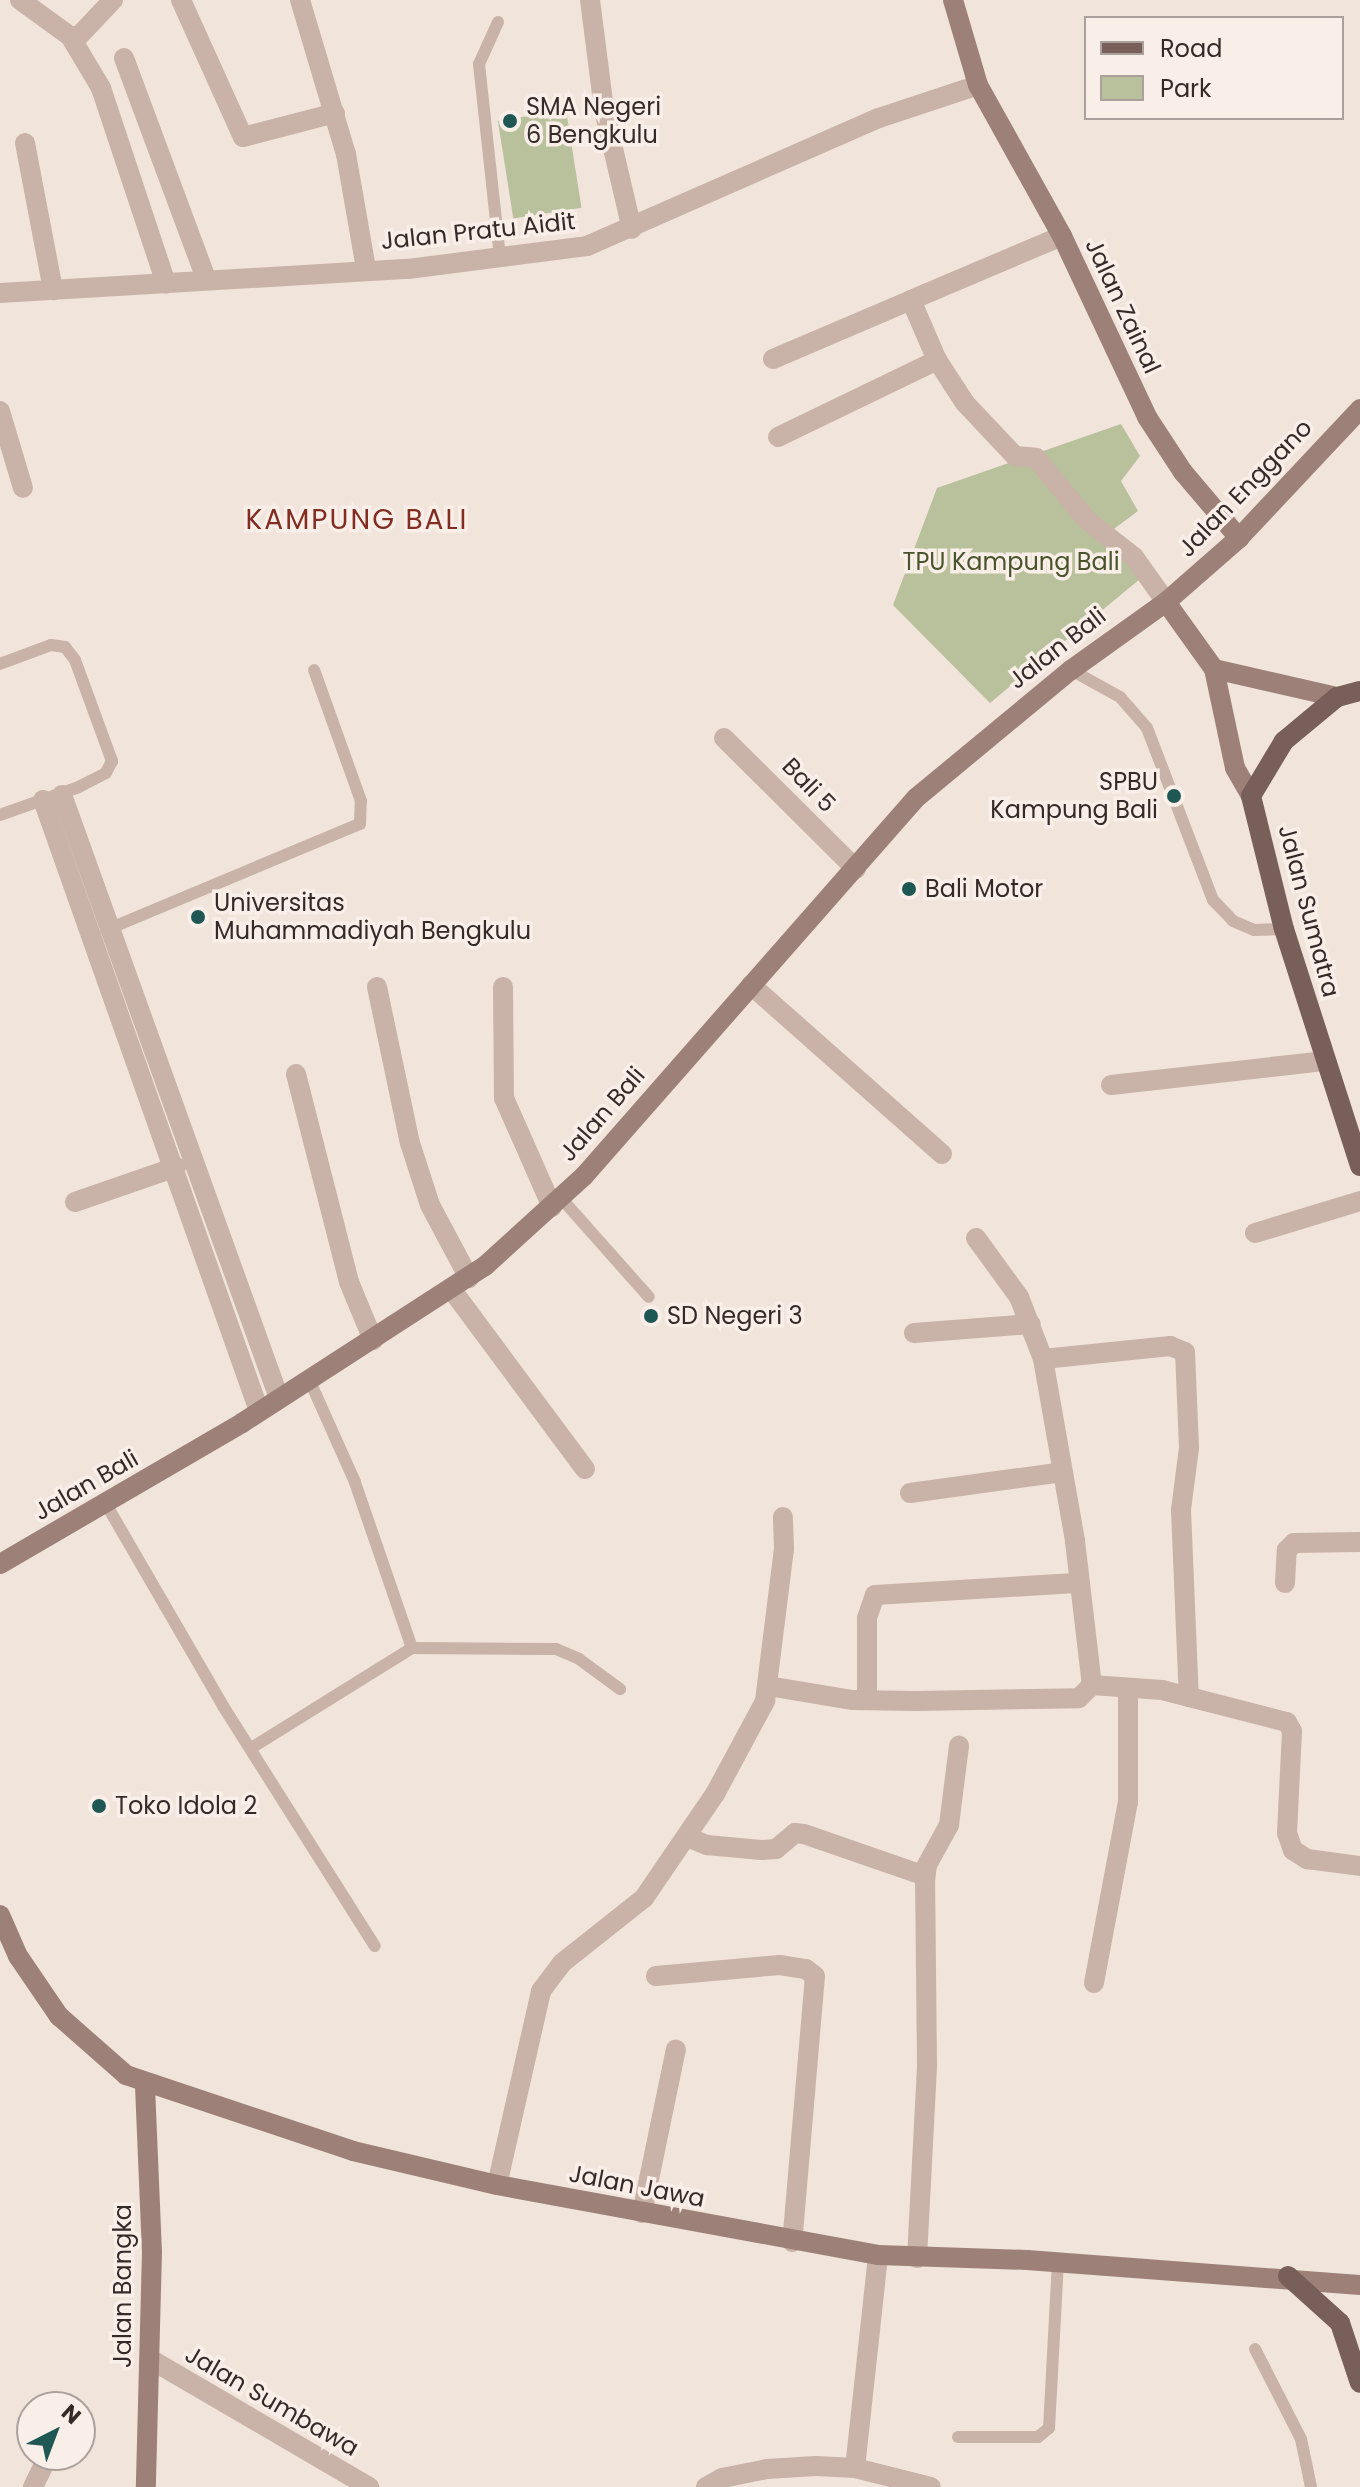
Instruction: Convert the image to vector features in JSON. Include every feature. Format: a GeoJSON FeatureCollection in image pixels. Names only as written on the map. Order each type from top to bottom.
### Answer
{"type":"FeatureCollection","features":[{"type":"Feature","properties":{"kind":"main road"},"geometry":{"type":"LineString","coordinates":[[1251,796],[1284,741],[1337,697],[1360,691]]}},
{"type":"Feature","properties":{"kind":"main road","name":"Jalan Sumatra"},"geometry":{"type":"LineString","coordinates":[[1251,796],[1284,929],[1360,1166]]}},
{"type":"Feature","properties":{"kind":"main road"},"geometry":{"type":"LineString","coordinates":[[1288,2276],[1340,2323],[1360,2383]]}},
{"type":"Feature","properties":{"kind":"street"},"geometry":{"type":"LineString","coordinates":[[20,0],[70,36],[101,88],[166,283]]}},
{"type":"Feature","properties":{"kind":"street"},"geometry":{"type":"LineString","coordinates":[[70,36],[78,37],[113,0]]}},
{"type":"Feature","properties":{"kind":"street"},"geometry":{"type":"LineString","coordinates":[[181,0],[243,137],[335,113]]}},
{"type":"Feature","properties":{"kind":"street"},"geometry":{"type":"LineString","coordinates":[[300,0],[335,113],[366,269]]}},
{"type":"Feature","properties":{"kind":"street"},"geometry":{"type":"LineString","coordinates":[[590,0],[604,110],[632,229]]}},
{"type":"Feature","properties":{"kind":"street","name":"Jalan Zainal"},"geometry":{"type":"LineString","coordinates":[[953,0],[978,85],[1062,236],[1147,417],[1183,472],[1239,538]]}},
{"type":"Feature","properties":{"kind":"street"},"geometry":{"type":"LineString","coordinates":[[124,58],[206,279]]}},
{"type":"Feature","properties":{"kind":"street","name":"Jalan Pratu Aidit"},"geometry":{"type":"LineString","coordinates":[[0,293],[366,269],[500,258],[587,246],[691,204],[879,118],[978,85]]}},
{"type":"Feature","properties":{"kind":"street"},"geometry":{"type":"LineString","coordinates":[[25,143],[53,290]]}},
{"type":"Feature","properties":{"kind":"street"},"geometry":{"type":"LineString","coordinates":[[773,359],[1062,236]]}},
{"type":"Feature","properties":{"kind":"street"},"geometry":{"type":"LineString","coordinates":[[911,300],[937,360],[965,403],[1015,456],[1036,458],[1087,520],[1134,557],[1214,669],[1337,697]]}},
{"type":"Feature","properties":{"kind":"street"},"geometry":{"type":"LineString","coordinates":[[778,437],[937,360]]}},
{"type":"Feature","properties":{"kind":"street","name":"Jalan Enggano"},"geometry":{"type":"LineString","coordinates":[[1166,602],[1239,538],[1360,409]]}},
{"type":"Feature","properties":{"kind":"street"},"geometry":{"type":"LineString","coordinates":[[0,411],[23,488]]}},
{"type":"Feature","properties":{"kind":"street","name":"Jalan Bali"},"geometry":{"type":"LineString","coordinates":[[0,1564],[259,1411],[460,1284],[557,1202],[926,789],[1071,670],[1166,602]]}},
{"type":"Feature","properties":{"kind":"street","name":"Jalan Sumatra"},"geometry":{"type":"LineString","coordinates":[[1214,669],[1235,768],[1251,796]]}},
{"type":"Feature","properties":{"kind":"street","name":"Bali 5"},"geometry":{"type":"LineString","coordinates":[[724,738],[856,869]]}},
{"type":"Feature","properties":{"kind":"street"},"geometry":{"type":"LineString","coordinates":[[53,797],[279,1398]]}},
{"type":"Feature","properties":{"kind":"street"},"geometry":{"type":"LineString","coordinates":[[102,931],[176,1167],[259,1411]]}},
{"type":"Feature","properties":{"kind":"street"},"geometry":{"type":"LineString","coordinates":[[751,985],[942,1154]]}},
{"type":"Feature","properties":{"kind":"street"},"geometry":{"type":"LineString","coordinates":[[377,987],[410,1143],[460,1284],[585,1469]]}},
{"type":"Feature","properties":{"kind":"street"},"geometry":{"type":"LineString","coordinates":[[503,987],[504,1098],[557,1202]]}},
{"type":"Feature","properties":{"kind":"street"},"geometry":{"type":"LineString","coordinates":[[1111,1085],[1324,1061]]}},
{"type":"Feature","properties":{"kind":"street"},"geometry":{"type":"LineString","coordinates":[[296,1074],[349,1282],[373,1340]]}},
{"type":"Feature","properties":{"kind":"street"},"geometry":{"type":"LineString","coordinates":[[75,1202],[176,1167]]}},
{"type":"Feature","properties":{"kind":"street"},"geometry":{"type":"LineString","coordinates":[[1255,1233],[1360,1201]]}},
{"type":"Feature","properties":{"kind":"street"},"geometry":{"type":"LineString","coordinates":[[976,1238],[1019,1297],[1043,1359],[1080,1583],[1092,1685]]}},
{"type":"Feature","properties":{"kind":"street"},"geometry":{"type":"LineString","coordinates":[[914,1333],[1031,1324]]}},
{"type":"Feature","properties":{"kind":"street"},"geometry":{"type":"LineString","coordinates":[[1043,1359],[1170,1346],[1185,1352],[1189,1448],[1181,1510],[1189,1697]]}},
{"type":"Feature","properties":{"kind":"street"},"geometry":{"type":"LineString","coordinates":[[910,1493],[1063,1472]]}},
{"type":"Feature","properties":{"kind":"street"},"geometry":{"type":"LineString","coordinates":[[497,2185],[541,1991],[562,1963],[644,1898],[695,1840],[775,1687],[784,1549],[783,1517]]}},
{"type":"Feature","properties":{"kind":"street"},"geometry":{"type":"LineString","coordinates":[[1285,1583],[1287,1550],[1294,1543],[1360,1542]]}},
{"type":"Feature","properties":{"kind":"street"},"geometry":{"type":"LineString","coordinates":[[867,1700],[867,1618],[875,1595],[1080,1583]]}},
{"type":"Feature","properties":{"kind":"street"},"geometry":{"type":"LineString","coordinates":[[775,1687],[867,1700],[1078,1698],[1092,1685],[1189,1697],[1287,1722],[1292,1731],[1287,1833],[1293,1850],[1307,1859],[1360,1866]]}},
{"type":"Feature","properties":{"kind":"street"},"geometry":{"type":"LineString","coordinates":[[1094,1983],[1128,1802],[1128,1688]]}},
{"type":"Feature","properties":{"kind":"street"},"geometry":{"type":"LineString","coordinates":[[917,2258],[927,2065],[922,1960],[925,1876],[949,1825],[959,1746]]}},
{"type":"Feature","properties":{"kind":"street"},"geometry":{"type":"LineString","coordinates":[[695,1840],[774,1849],[798,1833],[925,1876]]}},
{"type":"Feature","properties":{"kind":"street","name":"Jalan Jawa"},"geometry":{"type":"LineString","coordinates":[[0,1915],[18,1956],[59,2016],[92,2050],[145,2086],[300,2136],[497,2185],[792,2242],[878,2255],[1288,2276],[1360,2285]]}},
{"type":"Feature","properties":{"kind":"street"},"geometry":{"type":"LineString","coordinates":[[656,1976],[780,1965],[806,1969],[815,1976],[792,2242]]}},
{"type":"Feature","properties":{"kind":"street"},"geometry":{"type":"LineString","coordinates":[[642,2213],[676,2049]]}},
{"type":"Feature","properties":{"kind":"street","name":"Jalan Bangka"},"geometry":{"type":"LineString","coordinates":[[145,2086],[152,2251],[146,2487]]}},
{"type":"Feature","properties":{"kind":"street"},"geometry":{"type":"LineString","coordinates":[[855,2468],[878,2255]]}},
{"type":"Feature","properties":{"kind":"street","name":"Jalan Sumbawa"},"geometry":{"type":"LineString","coordinates":[[150,2359],[369,2487]]}},
{"type":"Feature","properties":{"kind":"street"},"geometry":{"type":"LineString","coordinates":[[706,2487],[722,2478],[767,2469],[855,2468],[931,2487]]}},
{"type":"Feature","properties":{"kind":"lane"},"geometry":{"type":"LineString","coordinates":[[498,22],[479,64],[500,258]]}},
{"type":"Feature","properties":{"kind":"lane"},"geometry":{"type":"LineString","coordinates":[[0,664],[56,644],[75,660],[111,766],[53,797],[0,815]]}},
{"type":"Feature","properties":{"kind":"lane"},"geometry":{"type":"LineString","coordinates":[[102,931],[360,824],[361,801],[314,670]]}},
{"type":"Feature","properties":{"kind":"lane"},"geometry":{"type":"LineString","coordinates":[[1071,670],[1120,697],[1147,728],[1213,900],[1233,921],[1254,930],[1284,929]]}},
{"type":"Feature","properties":{"kind":"lane"},"geometry":{"type":"LineString","coordinates":[[557,1202],[649,1297]]}},
{"type":"Feature","properties":{"kind":"lane"},"geometry":{"type":"LineString","coordinates":[[309,1379],[355,1482],[412,1648]]}},
{"type":"Feature","properties":{"kind":"lane"},"geometry":{"type":"LineString","coordinates":[[106,1504],[223,1706],[253,1747],[375,1946]]}},
{"type":"Feature","properties":{"kind":"lane"},"geometry":{"type":"LineString","coordinates":[[253,1747],[412,1648],[556,1649],[579,1659],[620,1689]]}},
{"type":"Feature","properties":{"kind":"lane"},"geometry":{"type":"LineString","coordinates":[[958,2437],[1038,2437],[1049,2428],[1058,2264]]}},
{"type":"Feature","properties":{"kind":"lane"},"geometry":{"type":"LineString","coordinates":[[1255,2349],[1301,2439],[1311,2487]]}},
{"type":"Feature","properties":{"kind":"green space"},"geometry":{"type":"Polygon","coordinates":[[[566,110],[581,208],[513,219],[498,121],[566,110]]]}},
{"type":"Feature","properties":{"kind":"green space","name":"TPU Kampung Bali"},"geometry":{"type":"Polygon","coordinates":[[[1121,424],[1140,456],[1121,481],[1138,511],[1103,537],[1140,579],[990,703],[893,605],[937,488],[1121,424]]]}},
{"type":"Feature","properties":{"kind":"place","name":"SMA Negeri 6 Bengkulu"},"geometry":{"type":"Point","coordinates":[510,121]}},
{"type":"Feature","properties":{"kind":"place","name":"SPBU Kampung Bali"},"geometry":{"type":"Point","coordinates":[1174,796]}},
{"type":"Feature","properties":{"kind":"place","name":"Bali Motor"},"geometry":{"type":"Point","coordinates":[909,889]}},
{"type":"Feature","properties":{"kind":"place","name":"Universitas Muhammadiyah Bengkulu"},"geometry":{"type":"Point","coordinates":[198,917]}},
{"type":"Feature","properties":{"kind":"place","name":"SD Negeri 3"},"geometry":{"type":"Point","coordinates":[651,1316]}},
{"type":"Feature","properties":{"kind":"place","name":"Toko Idola 2"},"geometry":{"type":"Point","coordinates":[99,1806]}},
{"type":"Feature","properties":{"kind":"district","name":"KAMPUNG BALI"},"geometry":{"type":"Point","coordinates":[357,520]}}]}
